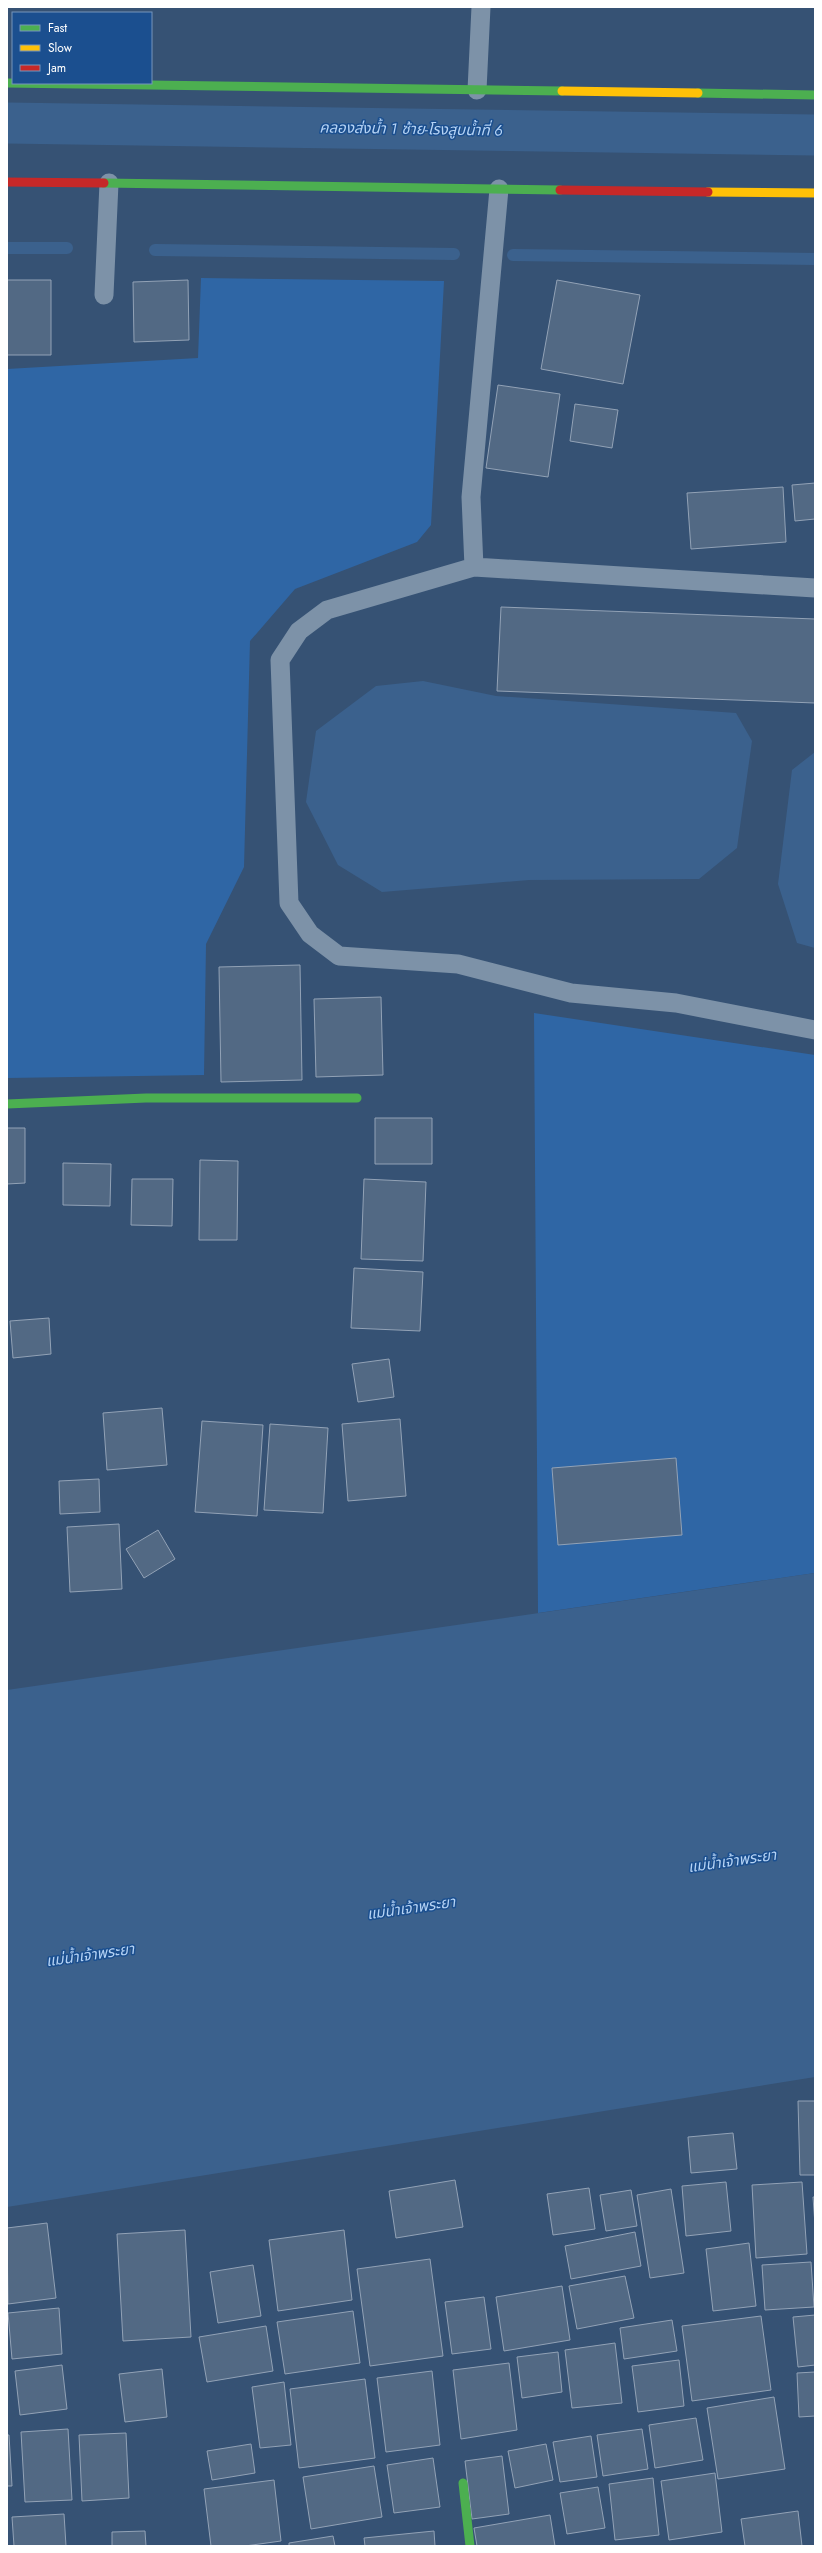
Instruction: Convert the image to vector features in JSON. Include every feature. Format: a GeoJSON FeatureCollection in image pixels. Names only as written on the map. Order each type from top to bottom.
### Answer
{"type":"FeatureCollection","features":[{"type":"Feature","properties":{"kind":"street"},"geometry":{"type":"LineString","coordinates":[[74,84],[815,95]]}},
{"type":"Feature","properties":{"kind":"street"},"geometry":{"type":"LineString","coordinates":[[7,182],[815,193]]}},
{"type":"Feature","properties":{"kind":"street"},"geometry":{"type":"LineString","coordinates":[[7,1104],[48,1104],[146,1098],[357,1098]]}},
{"type":"Feature","properties":{"kind":"street"},"geometry":{"type":"LineString","coordinates":[[463,2483],[470,2546]]}},
{"type":"Feature","properties":{"kind":"lane"},"geometry":{"type":"LineString","coordinates":[[477,90],[481,7]]}},
{"type":"Feature","properties":{"kind":"lane"},"geometry":{"type":"LineString","coordinates":[[104,295],[109,183]]}},
{"type":"Feature","properties":{"kind":"lane"},"geometry":{"type":"LineString","coordinates":[[474,567],[470,497],[499,189]]}},
{"type":"Feature","properties":{"kind":"lane"},"geometry":{"type":"LineString","coordinates":[[815,588],[474,567],[327,610],[299,631],[280,660],[289,903],[310,934],[339,956],[458,964],[570,993],[676,1003],[815,1030]]}},
{"type":"Feature","properties":{"kind":"shaded area"},"geometry":{"type":"Polygon","coordinates":[[[201,278],[444,281],[431,525],[417,542],[295,589],[250,641],[244,867],[206,944],[204,1075],[7,1078],[7,369],[198,358],[201,278]]]}},
{"type":"Feature","properties":{"kind":"shaded area"},"geometry":{"type":"Polygon","coordinates":[[[534,1013],[815,1055],[815,1573],[538,1613],[534,1013]]]}},
{"type":"Feature","properties":{"kind":"water"},"geometry":{"type":"Polygon","coordinates":[[[423,681],[496,696],[736,713],[752,741],[737,848],[699,879],[529,880],[382,892],[338,865],[306,802],[316,731],[376,686],[423,681]]]}},
{"type":"Feature","properties":{"kind":"water"},"geometry":{"type":"Polygon","coordinates":[[[815,752],[815,948],[797,943],[778,884],[792,770],[815,752]]]}},
{"type":"Feature","properties":{"kind":"water","name":"แม่น้ำเจ้าพระยา"},"geometry":{"type":"Polygon","coordinates":[[[815,1573],[815,2077],[7,2207],[7,1690],[815,1573]]]}},
{"type":"Feature","properties":{"kind":"building"},"geometry":{"type":"Polygon","coordinates":[[[7,280],[51,280],[51,355],[7,355],[7,280]]]}},
{"type":"Feature","properties":{"kind":"building"},"geometry":{"type":"Polygon","coordinates":[[[188,280],[189,340],[134,342],[133,282],[188,280]]]}},
{"type":"Feature","properties":{"kind":"building"},"geometry":{"type":"Polygon","coordinates":[[[557,280],[640,295],[623,384],[541,369],[557,280]]]}},
{"type":"Feature","properties":{"kind":"building"},"geometry":{"type":"Polygon","coordinates":[[[498,385],[560,394],[548,477],[486,468],[498,385]]]}},
{"type":"Feature","properties":{"kind":"building"},"geometry":{"type":"Polygon","coordinates":[[[575,404],[618,410],[612,448],[570,441],[575,404]]]}},
{"type":"Feature","properties":{"kind":"building"},"geometry":{"type":"Polygon","coordinates":[[[815,483],[815,519],[795,521],[792,485],[815,483]]]}},
{"type":"Feature","properties":{"kind":"building"},"geometry":{"type":"Polygon","coordinates":[[[783,487],[786,542],[691,549],[687,493],[783,487]]]}},
{"type":"Feature","properties":{"kind":"building"},"geometry":{"type":"Polygon","coordinates":[[[501,607],[815,619],[815,703],[497,691],[501,607]]]}},
{"type":"Feature","properties":{"kind":"building"},"geometry":{"type":"Polygon","coordinates":[[[300,965],[302,1080],[221,1082],[219,967],[300,965]]]}},
{"type":"Feature","properties":{"kind":"building"},"geometry":{"type":"Polygon","coordinates":[[[381,997],[383,1075],[316,1077],[314,999],[381,997]]]}},
{"type":"Feature","properties":{"kind":"building"},"geometry":{"type":"Polygon","coordinates":[[[375,1118],[432,1118],[432,1164],[375,1164],[375,1118]]]}},
{"type":"Feature","properties":{"kind":"building"},"geometry":{"type":"Polygon","coordinates":[[[7,1128],[25,1128],[25,1183],[7,1184],[7,1128]]]}},
{"type":"Feature","properties":{"kind":"building"},"geometry":{"type":"Polygon","coordinates":[[[200,1160],[238,1161],[237,1240],[199,1240],[200,1160]]]}},
{"type":"Feature","properties":{"kind":"building"},"geometry":{"type":"Polygon","coordinates":[[[63,1163],[111,1164],[110,1206],[63,1205],[63,1163]]]}},
{"type":"Feature","properties":{"kind":"building"},"geometry":{"type":"Polygon","coordinates":[[[132,1179],[173,1179],[172,1226],[131,1225],[132,1179]]]}},
{"type":"Feature","properties":{"kind":"building"},"geometry":{"type":"Polygon","coordinates":[[[364,1179],[426,1182],[423,1261],[361,1259],[364,1179]]]}},
{"type":"Feature","properties":{"kind":"building"},"geometry":{"type":"Polygon","coordinates":[[[354,1268],[423,1272],[420,1331],[351,1328],[354,1268]]]}},
{"type":"Feature","properties":{"kind":"building"},"geometry":{"type":"Polygon","coordinates":[[[49,1318],[51,1354],[13,1358],[10,1321],[49,1318]]]}},
{"type":"Feature","properties":{"kind":"building"},"geometry":{"type":"Polygon","coordinates":[[[389,1359],[394,1397],[358,1402],[352,1364],[389,1359]]]}},
{"type":"Feature","properties":{"kind":"building"},"geometry":{"type":"Polygon","coordinates":[[[162,1408],[167,1465],[107,1470],[103,1413],[162,1408]]]}},
{"type":"Feature","properties":{"kind":"building"},"geometry":{"type":"Polygon","coordinates":[[[400,1419],[406,1496],[348,1501],[342,1424],[400,1419]]]}},
{"type":"Feature","properties":{"kind":"building"},"geometry":{"type":"Polygon","coordinates":[[[202,1421],[263,1425],[257,1516],[195,1512],[202,1421]]]}},
{"type":"Feature","properties":{"kind":"building"},"geometry":{"type":"Polygon","coordinates":[[[270,1424],[328,1428],[323,1513],[264,1510],[270,1424]]]}},
{"type":"Feature","properties":{"kind":"building"},"geometry":{"type":"Polygon","coordinates":[[[676,1458],[682,1535],[558,1545],[552,1468],[676,1458]]]}},
{"type":"Feature","properties":{"kind":"building"},"geometry":{"type":"Polygon","coordinates":[[[99,1479],[100,1512],[60,1514],[59,1481],[99,1479]]]}},
{"type":"Feature","properties":{"kind":"building"},"geometry":{"type":"Polygon","coordinates":[[[119,1524],[122,1589],[70,1592],[67,1527],[119,1524]]]}},
{"type":"Feature","properties":{"kind":"building"},"geometry":{"type":"Polygon","coordinates":[[[158,1530],[175,1559],[144,1578],[126,1549],[158,1530]]]}},
{"type":"Feature","properties":{"kind":"building"},"geometry":{"type":"Polygon","coordinates":[[[798,2101],[815,2101],[815,2175],[800,2175],[798,2101]]]}},
{"type":"Feature","properties":{"kind":"building"},"geometry":{"type":"Polygon","coordinates":[[[733,2133],[737,2169],[691,2173],[688,2137],[733,2133]]]}},
{"type":"Feature","properties":{"kind":"building"},"geometry":{"type":"Polygon","coordinates":[[[455,2180],[463,2227],[396,2238],[389,2191],[455,2180]]]}},
{"type":"Feature","properties":{"kind":"building"},"geometry":{"type":"Polygon","coordinates":[[[726,2182],[731,2231],[686,2236],[682,2186],[726,2182]]]}},
{"type":"Feature","properties":{"kind":"building"},"geometry":{"type":"Polygon","coordinates":[[[802,2182],[807,2254],[756,2258],[752,2185],[802,2182]]]}},
{"type":"Feature","properties":{"kind":"building"},"geometry":{"type":"Polygon","coordinates":[[[589,2188],[595,2229],[553,2235],[547,2194],[589,2188]]]}},
{"type":"Feature","properties":{"kind":"building"},"geometry":{"type":"Polygon","coordinates":[[[671,2189],[684,2273],[650,2278],[637,2195],[671,2189]]]}},
{"type":"Feature","properties":{"kind":"building"},"geometry":{"type":"Polygon","coordinates":[[[631,2190],[637,2226],[606,2231],[600,2195],[631,2190]]]}},
{"type":"Feature","properties":{"kind":"building"},"geometry":{"type":"Polygon","coordinates":[[[813,2197],[815,2197],[815,2225],[813,2197]]]}},
{"type":"Feature","properties":{"kind":"building"},"geometry":{"type":"Polygon","coordinates":[[[47,2223],[56,2298],[8,2304],[7,2228],[47,2223]]]}},
{"type":"Feature","properties":{"kind":"building"},"geometry":{"type":"Polygon","coordinates":[[[185,2230],[191,2337],[123,2341],[117,2234],[185,2230]]]}},
{"type":"Feature","properties":{"kind":"building"},"geometry":{"type":"Polygon","coordinates":[[[344,2230],[352,2300],[278,2311],[269,2240],[344,2230]]]}},
{"type":"Feature","properties":{"kind":"building"},"geometry":{"type":"Polygon","coordinates":[[[635,2232],[641,2266],[571,2279],[565,2246],[635,2232]]]}},
{"type":"Feature","properties":{"kind":"building"},"geometry":{"type":"Polygon","coordinates":[[[749,2243],[756,2306],[713,2311],[706,2249],[749,2243]]]}},
{"type":"Feature","properties":{"kind":"building"},"geometry":{"type":"Polygon","coordinates":[[[430,2259],[443,2356],[370,2366],[357,2269],[430,2259]]]}},
{"type":"Feature","properties":{"kind":"building"},"geometry":{"type":"Polygon","coordinates":[[[811,2262],[814,2307],[765,2310],[762,2265],[811,2262]]]}},
{"type":"Feature","properties":{"kind":"building"},"geometry":{"type":"Polygon","coordinates":[[[253,2265],[261,2316],[218,2323],[210,2272],[253,2265]]]}},
{"type":"Feature","properties":{"kind":"building"},"geometry":{"type":"Polygon","coordinates":[[[625,2276],[634,2318],[577,2329],[569,2286],[625,2276]]]}},
{"type":"Feature","properties":{"kind":"building"},"geometry":{"type":"Polygon","coordinates":[[[562,2286],[570,2340],[504,2351],[496,2297],[562,2286]]]}},
{"type":"Feature","properties":{"kind":"building"},"geometry":{"type":"Polygon","coordinates":[[[484,2297],[491,2349],[452,2354],[445,2302],[484,2297]]]}},
{"type":"Feature","properties":{"kind":"building"},"geometry":{"type":"Polygon","coordinates":[[[59,2308],[62,2354],[12,2359],[8,2313],[59,2308]]]}},
{"type":"Feature","properties":{"kind":"building"},"geometry":{"type":"Polygon","coordinates":[[[353,2311],[360,2363],[285,2374],[277,2322],[353,2311]]]}},
{"type":"Feature","properties":{"kind":"building"},"geometry":{"type":"Polygon","coordinates":[[[815,2315],[815,2365],[798,2367],[793,2317],[815,2315]]]}},
{"type":"Feature","properties":{"kind":"building"},"geometry":{"type":"Polygon","coordinates":[[[761,2316],[771,2390],[692,2401],[682,2326],[761,2316]]]}},
{"type":"Feature","properties":{"kind":"building"},"geometry":{"type":"Polygon","coordinates":[[[672,2320],[677,2351],[624,2359],[620,2328],[672,2320]]]}},
{"type":"Feature","properties":{"kind":"building"},"geometry":{"type":"Polygon","coordinates":[[[266,2326],[273,2371],[207,2382],[199,2337],[266,2326]]]}},
{"type":"Feature","properties":{"kind":"building"},"geometry":{"type":"Polygon","coordinates":[[[615,2343],[622,2403],[572,2408],[565,2350],[615,2343]]]}},
{"type":"Feature","properties":{"kind":"building"},"geometry":{"type":"Polygon","coordinates":[[[558,2352],[562,2392],[522,2398],[517,2357],[558,2352]]]}},
{"type":"Feature","properties":{"kind":"building"},"geometry":{"type":"Polygon","coordinates":[[[679,2360],[684,2406],[638,2412],[632,2366],[679,2360]]]}},
{"type":"Feature","properties":{"kind":"building"},"geometry":{"type":"Polygon","coordinates":[[[509,2363],[517,2430],[461,2439],[453,2370],[509,2363]]]}},
{"type":"Feature","properties":{"kind":"building"},"geometry":{"type":"Polygon","coordinates":[[[62,2365],[67,2409],[20,2415],[15,2371],[62,2365]]]}},
{"type":"Feature","properties":{"kind":"building"},"geometry":{"type":"Polygon","coordinates":[[[162,2369],[167,2417],[125,2422],[119,2374],[162,2369]]]}},
{"type":"Feature","properties":{"kind":"building"},"geometry":{"type":"Polygon","coordinates":[[[432,2371],[440,2445],[386,2452],[377,2378],[432,2371]]]}},
{"type":"Feature","properties":{"kind":"building"},"geometry":{"type":"Polygon","coordinates":[[[815,2372],[815,2416],[799,2417],[797,2373],[815,2372]]]}},
{"type":"Feature","properties":{"kind":"building"},"geometry":{"type":"Polygon","coordinates":[[[365,2379],[375,2458],[299,2468],[290,2389],[365,2379]]]}},
{"type":"Feature","properties":{"kind":"building"},"geometry":{"type":"Polygon","coordinates":[[[284,2382],[291,2445],[260,2448],[252,2387],[284,2382]]]}},
{"type":"Feature","properties":{"kind":"building"},"geometry":{"type":"Polygon","coordinates":[[[774,2397],[785,2469],[718,2479],[707,2408],[774,2397]]]}},
{"type":"Feature","properties":{"kind":"building"},"geometry":{"type":"Polygon","coordinates":[[[696,2418],[703,2460],[655,2468],[649,2425],[696,2418]]]}},
{"type":"Feature","properties":{"kind":"building"},"geometry":{"type":"Polygon","coordinates":[[[68,2429],[72,2500],[25,2502],[21,2432],[68,2429]]]}},
{"type":"Feature","properties":{"kind":"building"},"geometry":{"type":"Polygon","coordinates":[[[642,2429],[648,2469],[603,2476],[597,2435],[642,2429]]]}},
{"type":"Feature","properties":{"kind":"building"},"geometry":{"type":"Polygon","coordinates":[[[126,2433],[129,2498],[82,2501],[79,2435],[126,2433]]]}},
{"type":"Feature","properties":{"kind":"building"},"geometry":{"type":"Polygon","coordinates":[[[7,2435],[9,2435],[12,2486],[7,2486],[7,2435]]]}},
{"type":"Feature","properties":{"kind":"building"},"geometry":{"type":"Polygon","coordinates":[[[591,2436],[597,2477],[560,2482],[553,2442],[591,2436]]]}},
{"type":"Feature","properties":{"kind":"building"},"geometry":{"type":"Polygon","coordinates":[[[251,2444],[255,2473],[212,2480],[207,2451],[251,2444]]]}},
{"type":"Feature","properties":{"kind":"building"},"geometry":{"type":"Polygon","coordinates":[[[546,2444],[553,2480],[515,2488],[508,2451],[546,2444]]]}},
{"type":"Feature","properties":{"kind":"building"},"geometry":{"type":"Polygon","coordinates":[[[502,2456],[509,2514],[472,2519],[465,2461],[502,2456]]]}},
{"type":"Feature","properties":{"kind":"building"},"geometry":{"type":"Polygon","coordinates":[[[433,2458],[440,2507],[394,2513],[387,2465],[433,2458]]]}},
{"type":"Feature","properties":{"kind":"building"},"geometry":{"type":"Polygon","coordinates":[[[374,2466],[382,2517],[311,2529],[303,2477],[374,2466]]]}},
{"type":"Feature","properties":{"kind":"building"},"geometry":{"type":"Polygon","coordinates":[[[715,2473],[722,2532],[669,2540],[661,2481],[715,2473]]]}},
{"type":"Feature","properties":{"kind":"building"},"geometry":{"type":"Polygon","coordinates":[[[653,2478],[659,2535],[615,2540],[609,2484],[653,2478]]]}},
{"type":"Feature","properties":{"kind":"building"},"geometry":{"type":"Polygon","coordinates":[[[274,2480],[281,2541],[245,2546],[211,2546],[204,2489],[274,2480]]]}},
{"type":"Feature","properties":{"kind":"building"},"geometry":{"type":"Polygon","coordinates":[[[598,2487],[605,2528],[567,2534],[560,2493],[598,2487]]]}},
{"type":"Feature","properties":{"kind":"building"},"geometry":{"type":"Polygon","coordinates":[[[798,2511],[802,2546],[745,2546],[741,2519],[798,2511]]]}},
{"type":"Feature","properties":{"kind":"building"},"geometry":{"type":"Polygon","coordinates":[[[64,2514],[66,2546],[14,2546],[12,2517],[64,2514]]]}},
{"type":"Feature","properties":{"kind":"building"},"geometry":{"type":"Polygon","coordinates":[[[550,2515],[555,2546],[477,2546],[474,2528],[550,2515]]]}},
{"type":"Feature","properties":{"kind":"building"},"geometry":{"type":"Polygon","coordinates":[[[145,2531],[146,2546],[112,2546],[112,2532],[145,2531]]]}},
{"type":"Feature","properties":{"kind":"building"},"geometry":{"type":"Polygon","coordinates":[[[434,2531],[435,2546],[365,2546],[364,2538],[434,2531]]]}},
{"type":"Feature","properties":{"kind":"building"},"geometry":{"type":"Polygon","coordinates":[[[333,2536],[335,2546],[289,2546],[289,2543],[333,2536]]]}},
{"type":"Feature","properties":{"kind":"waterway","name":"คลองส่งน้ำ 1 ซ้าย-โรงสูบน้ำที่ 6"},"geometry":{"type":"LineString","coordinates":[[7,123],[815,135]]}},
{"type":"Feature","properties":{"kind":"waterway"},"geometry":{"type":"LineString","coordinates":[[7,248],[67,248]]}},
{"type":"Feature","properties":{"kind":"waterway"},"geometry":{"type":"LineString","coordinates":[[155,250],[454,254]]}},
{"type":"Feature","properties":{"kind":"waterway"},"geometry":{"type":"LineString","coordinates":[[513,255],[815,259]]}},
{"type":"Feature","properties":{"kind":"traffic: fast"},"geometry":{"type":"LineString","coordinates":[[7,83],[12,83]]}},
{"type":"Feature","properties":{"kind":"traffic: fast"},"geometry":{"type":"LineString","coordinates":[[76,84],[562,91]]}},
{"type":"Feature","properties":{"kind":"traffic: fast"},"geometry":{"type":"LineString","coordinates":[[698,93],[815,95]]}},
{"type":"Feature","properties":{"kind":"traffic: fast"},"geometry":{"type":"LineString","coordinates":[[104,183],[560,190]]}},
{"type":"Feature","properties":{"kind":"traffic: fast"},"geometry":{"type":"LineString","coordinates":[[7,1104],[146,1098],[357,1098]]}},
{"type":"Feature","properties":{"kind":"traffic: fast"},"geometry":{"type":"LineString","coordinates":[[463,2483],[470,2546]]}},
{"type":"Feature","properties":{"kind":"traffic: slow"},"geometry":{"type":"LineString","coordinates":[[562,91],[698,93]]}},
{"type":"Feature","properties":{"kind":"traffic: slow"},"geometry":{"type":"LineString","coordinates":[[708,192],[815,193]]}},
{"type":"Feature","properties":{"kind":"traffic: jam"},"geometry":{"type":"LineString","coordinates":[[7,182],[104,183]]}},
{"type":"Feature","properties":{"kind":"traffic: jam"},"geometry":{"type":"LineString","coordinates":[[560,190],[708,192]]}}]}
